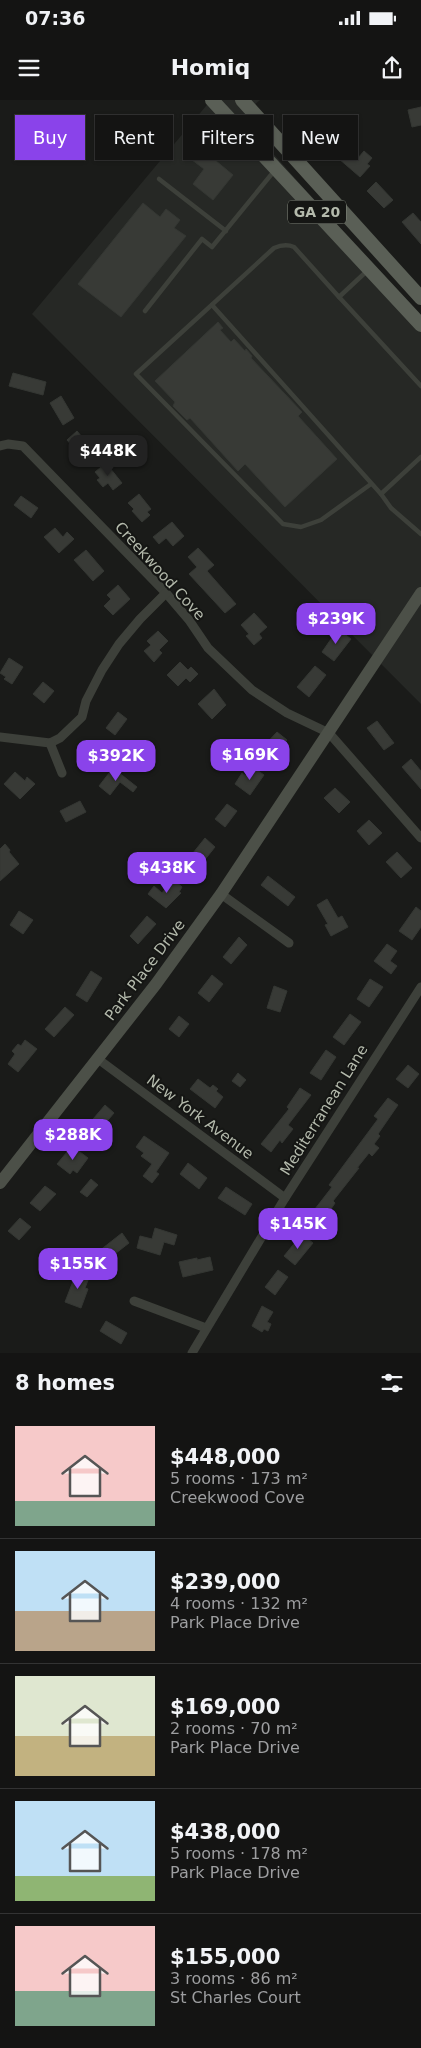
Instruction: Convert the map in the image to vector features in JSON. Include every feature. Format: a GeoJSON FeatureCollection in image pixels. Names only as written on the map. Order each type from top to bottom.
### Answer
{"type":"FeatureCollection","features":[{"type":"Feature","properties":{"kind":"main road","name":"GA 20"},"geometry":{"type":"LineString","coordinates":[[212,100],[421,326]]}},
{"type":"Feature","properties":{"kind":"main road","name":"GA 20"},"geometry":{"type":"LineString","coordinates":[[242,100],[421,298]]}},
{"type":"Feature","properties":{"kind":"street","name":"Creekwood Cove"},"geometry":{"type":"LineString","coordinates":[[0,446],[8,444],[23,446],[166,593],[190,620],[208,648],[252,690],[287,713],[329,733]]}},
{"type":"Feature","properties":{"kind":"street"},"geometry":{"type":"LineString","coordinates":[[0,737],[50,743],[60,738],[82,717],[86,701],[102,670],[119,644],[166,593]]}},
{"type":"Feature","properties":{"kind":"street","name":"Park Place Drive"},"geometry":{"type":"LineString","coordinates":[[0,1184],[98,1059],[221,894],[421,593]]}},
{"type":"Feature","properties":{"kind":"street"},"geometry":{"type":"LineString","coordinates":[[329,733],[421,838]]}},
{"type":"Feature","properties":{"kind":"street"},"geometry":{"type":"LineString","coordinates":[[50,743],[62,773]]}},
{"type":"Feature","properties":{"kind":"street"},"geometry":{"type":"LineString","coordinates":[[221,894],[289,943]]}},
{"type":"Feature","properties":{"kind":"street","name":"Mediterranean Lane"},"geometry":{"type":"LineString","coordinates":[[192,1353],[285,1198],[421,987]]}},
{"type":"Feature","properties":{"kind":"street","name":"New York Avenue"},"geometry":{"type":"LineString","coordinates":[[98,1059],[285,1198]]}},
{"type":"Feature","properties":{"kind":"street"},"geometry":{"type":"LineString","coordinates":[[134,1301],[206,1328]]}},
{"type":"Feature","properties":{"kind":"lane"},"geometry":{"type":"LineString","coordinates":[[145,311],[202,240],[212,247],[276,169]]}},
{"type":"Feature","properties":{"kind":"lane"},"geometry":{"type":"LineString","coordinates":[[159,179],[226,231]]}},
{"type":"Feature","properties":{"kind":"lane"},"geometry":{"type":"LineString","coordinates":[[371,484],[321,520],[302,527],[283,524],[136,374],[274,248],[289,244],[294,247],[421,386]]}},
{"type":"Feature","properties":{"kind":"lane"},"geometry":{"type":"LineString","coordinates":[[339,297],[369,269]]}},
{"type":"Feature","properties":{"kind":"lane"},"geometry":{"type":"LineString","coordinates":[[212,305],[381,494],[391,508],[421,534]]}},
{"type":"Feature","properties":{"kind":"lane"},"geometry":{"type":"LineString","coordinates":[[381,494],[421,457]]}},
{"type":"Feature","properties":{"kind":"shaded area"},"geometry":{"type":"Polygon","coordinates":[[[211,100],[260,100],[243,115],[198,115],[211,100]]]}},
{"type":"Feature","properties":{"kind":"shaded area"},"geometry":{"type":"Polygon","coordinates":[[[183,133],[183,160],[273,160],[273,153],[421,321],[421,704],[32,314],[161,160],[173,160],[173,145],[183,133]]]}},
{"type":"Feature","properties":{"kind":"building"},"geometry":{"type":"Polygon","coordinates":[[[421,107],[421,125],[412,127],[408,110],[421,107]]]}},
{"type":"Feature","properties":{"kind":"building"},"geometry":{"type":"Polygon","coordinates":[[[364,151],[372,158],[367,164],[370,166],[360,177],[340,160],[358,160],[364,151]]]}},
{"type":"Feature","properties":{"kind":"building"},"geometry":{"type":"Polygon","coordinates":[[[192,160],[215,160],[233,175],[213,200],[193,184],[204,169],[192,160]]]}},
{"type":"Feature","properties":{"kind":"building"},"geometry":{"type":"Polygon","coordinates":[[[376,182],[393,200],[384,208],[367,191],[376,182]]]}},
{"type":"Feature","properties":{"kind":"building"},"geometry":{"type":"Polygon","coordinates":[[[143,203],[160,217],[166,209],[180,220],[174,228],[186,236],[121,317],[78,284],[143,203]]]}},
{"type":"Feature","properties":{"kind":"building"},"geometry":{"type":"Polygon","coordinates":[[[413,213],[421,222],[421,244],[402,222],[413,213]]]}},
{"type":"Feature","properties":{"kind":"building"},"geometry":{"type":"Polygon","coordinates":[[[218,322],[223,328],[220,330],[231,342],[234,339],[245,351],[246,349],[252,356],[251,358],[302,412],[298,416],[337,459],[285,507],[245,464],[238,471],[190,418],[187,420],[173,406],[175,402],[155,381],[218,322]]]}},
{"type":"Feature","properties":{"kind":"building"},"geometry":{"type":"Polygon","coordinates":[[[13,373],[46,382],[43,395],[9,386],[13,373]]]}},
{"type":"Feature","properties":{"kind":"building"},"geometry":{"type":"Polygon","coordinates":[[[61,396],[74,418],[63,425],[50,403],[61,396]]]}},
{"type":"Feature","properties":{"kind":"building"},"geometry":{"type":"Polygon","coordinates":[[[77,431],[87,443],[89,440],[99,450],[86,462],[67,440],[77,431]]]}},
{"type":"Feature","properties":{"kind":"building"},"geometry":{"type":"Polygon","coordinates":[[[106,463],[122,483],[113,490],[108,483],[103,487],[97,480],[100,478],[95,472],[106,463]]]}},
{"type":"Feature","properties":{"kind":"building"},"geometry":{"type":"Polygon","coordinates":[[[139,494],[151,509],[147,512],[150,515],[142,522],[132,511],[134,509],[128,503],[139,494]]]}},
{"type":"Feature","properties":{"kind":"building"},"geometry":{"type":"Polygon","coordinates":[[[21,496],[38,508],[31,518],[14,505],[21,496]]]}},
{"type":"Feature","properties":{"kind":"building"},"geometry":{"type":"Polygon","coordinates":[[[172,522],[184,536],[173,546],[166,538],[159,544],[153,537],[172,522]]]}},
{"type":"Feature","properties":{"kind":"building"},"geometry":{"type":"Polygon","coordinates":[[[55,528],[63,537],[67,532],[74,539],[59,553],[44,537],[55,528]]]}},
{"type":"Feature","properties":{"kind":"building"},"geometry":{"type":"Polygon","coordinates":[[[198,548],[214,565],[207,571],[236,604],[225,613],[189,574],[197,567],[188,557],[198,548]]]}},
{"type":"Feature","properties":{"kind":"building"},"geometry":{"type":"Polygon","coordinates":[[[86,550],[104,571],[93,581],[74,560],[86,550]]]}},
{"type":"Feature","properties":{"kind":"building"},"geometry":{"type":"Polygon","coordinates":[[[118,585],[130,599],[113,615],[104,606],[111,599],[107,595],[118,585]]]}},
{"type":"Feature","properties":{"kind":"building"},"geometry":{"type":"Polygon","coordinates":[[[254,613],[267,627],[259,634],[262,638],[254,645],[246,636],[249,634],[241,625],[254,613]]]}},
{"type":"Feature","properties":{"kind":"building"},"geometry":{"type":"Polygon","coordinates":[[[338,629],[351,639],[334,661],[322,652],[338,629]]]}},
{"type":"Feature","properties":{"kind":"building"},"geometry":{"type":"Polygon","coordinates":[[[158,631],[168,641],[159,650],[162,653],[154,662],[144,651],[151,645],[147,641],[158,631]]]}},
{"type":"Feature","properties":{"kind":"building"},"geometry":{"type":"Polygon","coordinates":[[[9,658],[23,667],[12,684],[4,679],[6,677],[0,673],[9,658]]]}},
{"type":"Feature","properties":{"kind":"building"},"geometry":{"type":"Polygon","coordinates":[[[180,662],[188,670],[191,667],[198,674],[190,682],[186,678],[178,686],[167,675],[180,662]]]}},
{"type":"Feature","properties":{"kind":"building"},"geometry":{"type":"Polygon","coordinates":[[[315,666],[326,675],[309,697],[297,687],[315,666]]]}},
{"type":"Feature","properties":{"kind":"building"},"geometry":{"type":"Polygon","coordinates":[[[43,682],[54,691],[44,703],[33,694],[43,682]]]}},
{"type":"Feature","properties":{"kind":"building"},"geometry":{"type":"Polygon","coordinates":[[[214,689],[226,705],[212,719],[198,704],[214,689]]]}},
{"type":"Feature","properties":{"kind":"building"},"geometry":{"type":"Polygon","coordinates":[[[118,712],[127,719],[115,735],[106,728],[118,712]]]}},
{"type":"Feature","properties":{"kind":"building"},"geometry":{"type":"Polygon","coordinates":[[[377,721],[394,743],[384,750],[367,728],[377,721]]]}},
{"type":"Feature","properties":{"kind":"building"},"geometry":{"type":"Polygon","coordinates":[[[277,732],[287,740],[273,756],[263,747],[277,732]]]}},
{"type":"Feature","properties":{"kind":"building"},"geometry":{"type":"Polygon","coordinates":[[[411,759],[421,771],[421,789],[402,767],[411,759]]]}},
{"type":"Feature","properties":{"kind":"building"},"geometry":{"type":"Polygon","coordinates":[[[253,767],[264,775],[250,795],[235,784],[242,773],[246,776],[253,767]]]}},
{"type":"Feature","properties":{"kind":"building"},"geometry":{"type":"Polygon","coordinates":[[[113,768],[137,787],[133,792],[120,782],[110,795],[99,786],[113,768]]]}},
{"type":"Feature","properties":{"kind":"building"},"geometry":{"type":"Polygon","coordinates":[[[15,772],[25,781],[27,777],[35,784],[20,799],[4,784],[15,772]]]}},
{"type":"Feature","properties":{"kind":"building"},"geometry":{"type":"Polygon","coordinates":[[[335,788],[350,802],[339,813],[324,798],[335,788]]]}},
{"type":"Feature","properties":{"kind":"building"},"geometry":{"type":"Polygon","coordinates":[[[80,801],[86,812],[66,822],[60,811],[80,801]]]}},
{"type":"Feature","properties":{"kind":"building"},"geometry":{"type":"Polygon","coordinates":[[[227,804],[237,811],[225,827],[215,819],[227,804]]]}},
{"type":"Feature","properties":{"kind":"building"},"geometry":{"type":"Polygon","coordinates":[[[369,820],[382,833],[369,845],[357,831],[369,820]]]}},
{"type":"Feature","properties":{"kind":"building"},"geometry":{"type":"Polygon","coordinates":[[[205,838],[215,847],[203,862],[193,853],[205,838]]]}},
{"type":"Feature","properties":{"kind":"building"},"geometry":{"type":"Polygon","coordinates":[[[5,844],[19,864],[0,881],[0,849],[5,844]]]}},
{"type":"Feature","properties":{"kind":"building"},"geometry":{"type":"Polygon","coordinates":[[[397,852],[412,868],[401,878],[386,862],[397,852]]]}},
{"type":"Feature","properties":{"kind":"building"},"geometry":{"type":"Polygon","coordinates":[[[268,876],[295,897],[288,906],[261,885],[268,876]]]}},
{"type":"Feature","properties":{"kind":"building"},"geometry":{"type":"Polygon","coordinates":[[[173,879],[182,887],[179,892],[181,893],[166,908],[148,894],[154,886],[162,893],[173,879]]]}},
{"type":"Feature","properties":{"kind":"building"},"geometry":{"type":"Polygon","coordinates":[[[327,899],[338,918],[342,916],[348,927],[331,936],[325,925],[328,924],[317,905],[327,899]]]}},
{"type":"Feature","properties":{"kind":"building"},"geometry":{"type":"Polygon","coordinates":[[[416,907],[421,911],[421,927],[412,940],[399,931],[416,907]]]}},
{"type":"Feature","properties":{"kind":"building"},"geometry":{"type":"Polygon","coordinates":[[[19,911],[33,920],[23,934],[10,925],[19,911]]]}},
{"type":"Feature","properties":{"kind":"building"},"geometry":{"type":"Polygon","coordinates":[[[147,916],[156,924],[138,944],[130,936],[147,916]]]}},
{"type":"Feature","properties":{"kind":"building"},"geometry":{"type":"Polygon","coordinates":[[[239,937],[247,945],[231,964],[223,957],[239,937]]]}},
{"type":"Feature","properties":{"kind":"building"},"geometry":{"type":"Polygon","coordinates":[[[387,944],[397,951],[390,961],[397,966],[391,974],[374,961],[387,944]]]}},
{"type":"Feature","properties":{"kind":"building"},"geometry":{"type":"Polygon","coordinates":[[[91,971],[102,978],[87,1002],[76,995],[91,971]]]}},
{"type":"Feature","properties":{"kind":"building"},"geometry":{"type":"Polygon","coordinates":[[[212,975],[223,984],[209,1002],[198,993],[212,975]]]}},
{"type":"Feature","properties":{"kind":"building"},"geometry":{"type":"Polygon","coordinates":[[[370,979],[383,987],[369,1007],[357,999],[370,979]]]}},
{"type":"Feature","properties":{"kind":"building"},"geometry":{"type":"Polygon","coordinates":[[[274,986],[287,991],[280,1012],[267,1008],[274,986]]]}},
{"type":"Feature","properties":{"kind":"building"},"geometry":{"type":"Polygon","coordinates":[[[65,1007],[74,1015],[54,1037],[45,1029],[65,1007]]]}},
{"type":"Feature","properties":{"kind":"building"},"geometry":{"type":"Polygon","coordinates":[[[350,1014],[361,1022],[344,1045],[333,1037],[350,1014]]]}},
{"type":"Feature","properties":{"kind":"building"},"geometry":{"type":"Polygon","coordinates":[[[179,1016],[189,1024],[179,1037],[169,1029],[179,1016]]]}},
{"type":"Feature","properties":{"kind":"building"},"geometry":{"type":"Polygon","coordinates":[[[25,1040],[37,1049],[18,1072],[8,1064],[15,1054],[12,1051],[18,1044],[21,1046],[25,1040]]]}},
{"type":"Feature","properties":{"kind":"building"},"geometry":{"type":"Polygon","coordinates":[[[326,1050],[336,1057],[321,1080],[310,1073],[326,1050]]]}},
{"type":"Feature","properties":{"kind":"building"},"geometry":{"type":"Polygon","coordinates":[[[408,1065],[419,1074],[408,1088],[396,1079],[408,1065]]]}},
{"type":"Feature","properties":{"kind":"building"},"geometry":{"type":"Polygon","coordinates":[[[238,1073],[246,1080],[240,1087],[232,1081],[238,1073]]]}},
{"type":"Feature","properties":{"kind":"building"},"geometry":{"type":"Polygon","coordinates":[[[198,1079],[210,1088],[213,1085],[218,1089],[216,1091],[223,1097],[215,1108],[190,1089],[198,1079]]]}},
{"type":"Feature","properties":{"kind":"building"},"geometry":{"type":"Polygon","coordinates":[[[300,1088],[311,1095],[288,1125],[293,1129],[282,1143],[280,1140],[271,1152],[261,1144],[289,1109],[287,1107],[300,1088]]]}},
{"type":"Feature","properties":{"kind":"building"},"geometry":{"type":"Polygon","coordinates":[[[388,1098],[398,1105],[378,1134],[380,1136],[374,1144],[379,1148],[372,1156],[369,1153],[357,1168],[359,1168],[333,1201],[335,1203],[319,1227],[308,1218],[332,1187],[329,1185],[378,1119],[374,1116],[388,1098]]]}},
{"type":"Feature","properties":{"kind":"building"},"geometry":{"type":"Polygon","coordinates":[[[105,1105],[114,1113],[97,1133],[88,1125],[105,1105]]]}},
{"type":"Feature","properties":{"kind":"building"},"geometry":{"type":"Polygon","coordinates":[[[144,1136],[169,1153],[156,1172],[159,1174],[152,1183],[143,1176],[152,1164],[141,1156],[144,1153],[136,1147],[144,1136]]]}},
{"type":"Feature","properties":{"kind":"building"},"geometry":{"type":"Polygon","coordinates":[[[72,1146],[88,1158],[77,1173],[73,1170],[70,1174],[57,1164],[72,1146]]]}},
{"type":"Feature","properties":{"kind":"building"},"geometry":{"type":"Polygon","coordinates":[[[188,1163],[207,1178],[199,1189],[180,1174],[188,1163]]]}},
{"type":"Feature","properties":{"kind":"building"},"geometry":{"type":"Polygon","coordinates":[[[91,1179],[98,1185],[87,1197],[80,1192],[91,1179]]]}},
{"type":"Feature","properties":{"kind":"building"},"geometry":{"type":"Polygon","coordinates":[[[45,1186],[56,1194],[40,1211],[30,1203],[45,1186]]]}},
{"type":"Feature","properties":{"kind":"building"},"geometry":{"type":"Polygon","coordinates":[[[226,1187],[252,1204],[245,1215],[218,1198],[226,1187]]]}},
{"type":"Feature","properties":{"kind":"building"},"geometry":{"type":"Polygon","coordinates":[[[20,1218],[31,1227],[19,1240],[8,1231],[20,1218]]]}},
{"type":"Feature","properties":{"kind":"building"},"geometry":{"type":"Polygon","coordinates":[[[155,1228],[177,1235],[174,1245],[164,1242],[160,1255],[137,1248],[140,1236],[152,1239],[155,1228]]]}},
{"type":"Feature","properties":{"kind":"building"},"geometry":{"type":"Polygon","coordinates":[[[122,1233],[129,1243],[102,1264],[94,1255],[122,1233]]]}},
{"type":"Feature","properties":{"kind":"building"},"geometry":{"type":"Polygon","coordinates":[[[302,1234],[313,1243],[295,1265],[284,1256],[302,1234]]]}},
{"type":"Feature","properties":{"kind":"building"},"geometry":{"type":"Polygon","coordinates":[[[210,1257],[213,1270],[183,1277],[179,1262],[210,1257]]]}},
{"type":"Feature","properties":{"kind":"building"},"geometry":{"type":"Polygon","coordinates":[[[278,1270],[288,1277],[275,1295],[265,1287],[278,1270]]]}},
{"type":"Feature","properties":{"kind":"building"},"geometry":{"type":"Polygon","coordinates":[[[77,1271],[90,1275],[85,1288],[88,1289],[81,1308],[65,1302],[77,1271]]]}},
{"type":"Feature","properties":{"kind":"building"},"geometry":{"type":"Polygon","coordinates":[[[262,1306],[273,1312],[267,1322],[271,1324],[268,1331],[264,1329],[262,1332],[252,1326],[262,1306]]]}},
{"type":"Feature","properties":{"kind":"building"},"geometry":{"type":"Polygon","coordinates":[[[106,1321],[127,1333],[121,1344],[100,1331],[106,1321]]]}}]}
